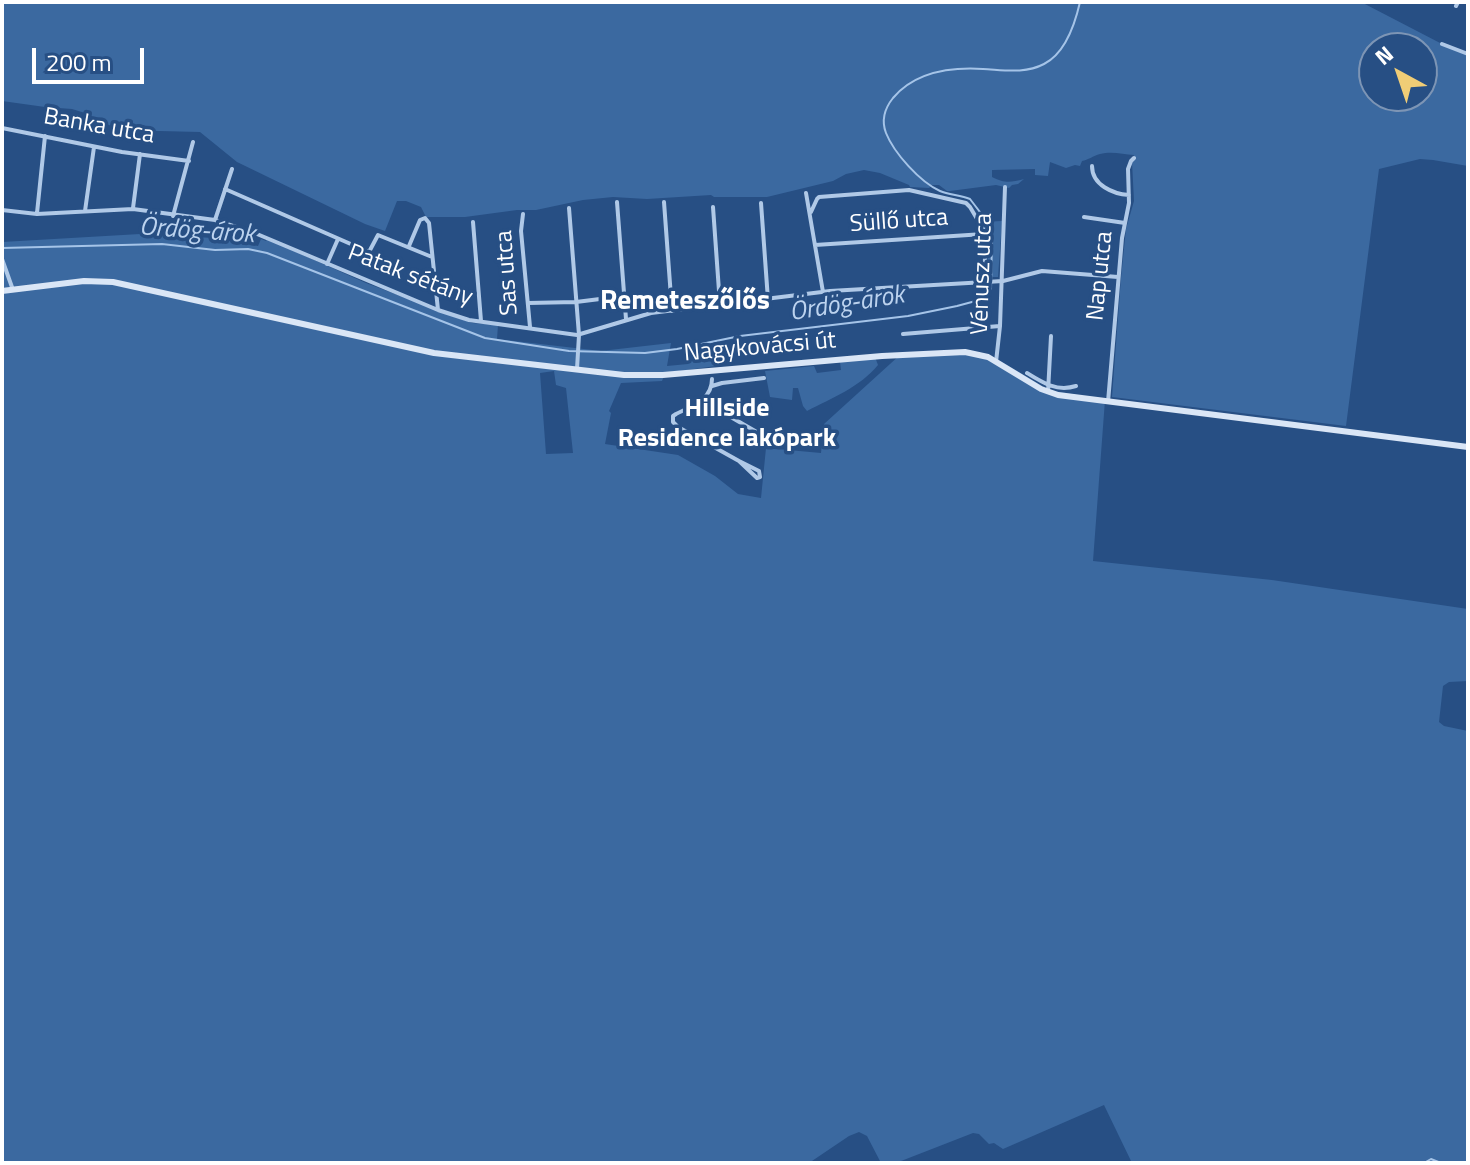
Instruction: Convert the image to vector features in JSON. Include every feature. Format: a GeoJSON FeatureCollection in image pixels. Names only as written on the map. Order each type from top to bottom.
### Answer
{"type":"FeatureCollection","features":[{"type":"Feature","properties":{"kind":"street"},"geometry":{"type":"LineString","coordinates":[[1442,44],[1468,54]]}},
{"type":"Feature","properties":{"kind":"street","name":"Banka utca"},"geometry":{"type":"LineString","coordinates":[[2,128],[94,147],[189,161]]}},
{"type":"Feature","properties":{"kind":"street"},"geometry":{"type":"LineString","coordinates":[[37,214],[45,136]]}},
{"type":"Feature","properties":{"kind":"street"},"geometry":{"type":"LineString","coordinates":[[173,216],[193,142]]}},
{"type":"Feature","properties":{"kind":"street"},"geometry":{"type":"LineString","coordinates":[[85,211],[94,147]]}},
{"type":"Feature","properties":{"kind":"street"},"geometry":{"type":"LineString","coordinates":[[133,209],[140,154]]}},
{"type":"Feature","properties":{"kind":"street","name":"Nap utca"},"geometry":{"type":"LineString","coordinates":[[1108,402],[1118,277],[1129,195],[1128,167],[1134,158]]}},
{"type":"Feature","properties":{"kind":"street"},"geometry":{"type":"LineString","coordinates":[[1092,166],[1095,180],[1114,193],[1129,195]]}},
{"type":"Feature","properties":{"kind":"street"},"geometry":{"type":"LineString","coordinates":[[215,220],[232,169]]}},
{"type":"Feature","properties":{"kind":"street","name":"Vénusz utca"},"geometry":{"type":"LineString","coordinates":[[996,362],[1005,187]]}},
{"type":"Feature","properties":{"kind":"street"},"geometry":{"type":"LineString","coordinates":[[225,189],[369,252],[378,235],[432,257]]}},
{"type":"Feature","properties":{"kind":"street"},"geometry":{"type":"LineString","coordinates":[[811,212],[819,197],[907,190],[963,202],[969,206],[986,234],[984,281]]}},
{"type":"Feature","properties":{"kind":"street"},"geometry":{"type":"LineString","coordinates":[[806,193],[823,292]]}},
{"type":"Feature","properties":{"kind":"street"},"geometry":{"type":"LineString","coordinates":[[617,202],[626,320]]}},
{"type":"Feature","properties":{"kind":"street"},"geometry":{"type":"LineString","coordinates":[[664,202],[672,311]]}},
{"type":"Feature","properties":{"kind":"street"},"geometry":{"type":"LineString","coordinates":[[761,203],[768,300]]}},
{"type":"Feature","properties":{"kind":"street"},"geometry":{"type":"LineString","coordinates":[[713,207],[720,305]]}},
{"type":"Feature","properties":{"kind":"street"},"geometry":{"type":"LineString","coordinates":[[569,208],[579,335],[577,369]]}},
{"type":"Feature","properties":{"kind":"street","name":"Patak sétány"},"geometry":{"type":"LineString","coordinates":[[2,210],[37,214],[133,209],[215,220],[257,234],[438,310],[481,321],[579,335],[651,313],[823,292],[1000,281],[1042,271],[1118,277]]}},
{"type":"Feature","properties":{"kind":"street","name":"Sas utca"},"geometry":{"type":"LineString","coordinates":[[523,214],[521,231],[530,328]]}},
{"type":"Feature","properties":{"kind":"street"},"geometry":{"type":"LineString","coordinates":[[1084,217],[1125,223]]}},
{"type":"Feature","properties":{"kind":"street"},"geometry":{"type":"LineString","coordinates":[[409,246],[421,218],[425,218],[429,223],[438,310]]}},
{"type":"Feature","properties":{"kind":"street"},"geometry":{"type":"LineString","coordinates":[[473,222],[481,321]]}},
{"type":"Feature","properties":{"kind":"street","name":"Süllő utca"},"geometry":{"type":"LineString","coordinates":[[815,245],[986,234]]}},
{"type":"Feature","properties":{"kind":"street"},"geometry":{"type":"LineString","coordinates":[[327,264],[338,239]]}},
{"type":"Feature","properties":{"kind":"street"},"geometry":{"type":"LineString","coordinates":[[2,259],[13,290]]}},
{"type":"Feature","properties":{"kind":"street","name":"Nagykovácsi út"},"geometry":{"type":"LineString","coordinates":[[2,291],[84,281],[113,282],[434,353],[624,375],[663,375],[965,352],[981,354],[1048,389],[1108,402],[1468,447]]}},
{"type":"Feature","properties":{"kind":"street"},"geometry":{"type":"LineString","coordinates":[[528,303],[576,302],[624,296]]}},
{"type":"Feature","properties":{"kind":"street"},"geometry":{"type":"LineString","coordinates":[[903,334],[1000,326]]}},
{"type":"Feature","properties":{"kind":"street"},"geometry":{"type":"LineString","coordinates":[[1048,389],[1051,336]]}},
{"type":"Feature","properties":{"kind":"street"},"geometry":{"type":"LineString","coordinates":[[1027,373],[1048,389],[1076,386]]}},
{"type":"Feature","properties":{"kind":"street"},"geometry":{"type":"LineString","coordinates":[[712,386],[764,378]]}},
{"type":"Feature","properties":{"kind":"street"},"geometry":{"type":"LineString","coordinates":[[712,379],[709,393],[673,416],[673,422],[759,471],[760,477],[757,478],[739,461]]}},
{"type":"Feature","properties":{"kind":"street"},"geometry":{"type":"LineString","coordinates":[[699,402],[706,409],[721,412],[762,435]]}},
{"type":"Feature","properties":{"kind":"street"},"geometry":{"type":"LineString","coordinates":[[729,417],[762,412]]}},
{"type":"Feature","properties":{"kind":"shaded area"},"geometry":{"type":"Polygon","coordinates":[[[2,2],[1361,2],[1419,32],[1358,32],[1358,112],[1438,112],[1438,42],[1468,54],[1468,166],[1420,159],[1379,169],[1346,426],[1112,397],[1126,229],[1134,201],[1134,155],[1104,153],[1082,161],[1080,166],[1066,168],[1050,162],[1048,176],[1035,175],[1035,169],[992,170],[992,177],[1000,180],[1011,182],[1024,179],[1009,188],[996,185],[947,191],[939,185],[910,187],[880,173],[864,170],[767,197],[613,197],[536,210],[465,217],[426,217],[421,207],[397,201],[385,231],[237,162],[200,132],[119,130],[85,113],[2,101],[2,2]]]}},
{"type":"Feature","properties":{"kind":"shaded area"},"geometry":{"type":"Polygon","coordinates":[[[1002,221],[998,277],[991,277],[987,273],[988,233],[981,222],[1002,221]]]}},
{"type":"Feature","properties":{"kind":"shaded area"},"geometry":{"type":"Polygon","coordinates":[[[140,234],[213,238],[258,246],[261,239],[267,239],[366,283],[472,323],[498,325],[497,339],[601,351],[671,343],[667,366],[688,364],[694,347],[705,344],[707,354],[715,353],[716,366],[665,373],[662,381],[621,383],[609,411],[605,444],[678,455],[715,476],[738,494],[761,498],[766,448],[821,453],[824,424],[901,354],[967,351],[997,359],[1049,390],[1105,400],[1093,561],[1272,580],[1468,609],[1468,681],[1449,682],[1443,686],[1439,722],[1468,731],[1468,1163],[1132,1163],[1104,1105],[1003,1149],[973,1133],[896,1163],[881,1163],[867,1136],[859,1132],[809,1163],[2,1163],[2,242],[140,234]],[[554,371],[540,373],[546,454],[573,453],[566,388],[556,385],[554,371]]]}},
{"type":"Feature","properties":{"kind":"shaded area"},"geometry":{"type":"Polygon","coordinates":[[[875,357],[878,365],[863,380],[807,411],[798,388],[793,388],[792,400],[770,397],[765,371],[814,366],[817,373],[841,370],[840,362],[875,357]]]}},
{"type":"Feature","properties":{"kind":"waterway","name":"Ördög-árok"},"geometry":{"type":"LineString","coordinates":[[2,248],[162,244],[215,250],[248,249],[267,253],[485,338],[569,351],[645,353],[740,336],[908,316],[957,306],[983,299],[991,289],[992,236],[983,216],[970,199],[932,187],[901,158],[886,133],[886,110],[902,89],[934,73],[971,69],[1022,70],[1044,64],[1064,45],[1080,2]]}},
{"type":"Feature","properties":{"kind":"waterway"},"geometry":{"type":"LineString","coordinates":[[1424,1163],[1431,1159],[1441,1163]]}},
{"type":"Feature","properties":{"kind":"district","name":"Remeteszőlős"},"geometry":{"type":"Point","coordinates":[685,302]}},
{"type":"Feature","properties":{"kind":"district","name":"Hillside Residence lakópark"},"geometry":{"type":"Point","coordinates":[727,425]}}]}
